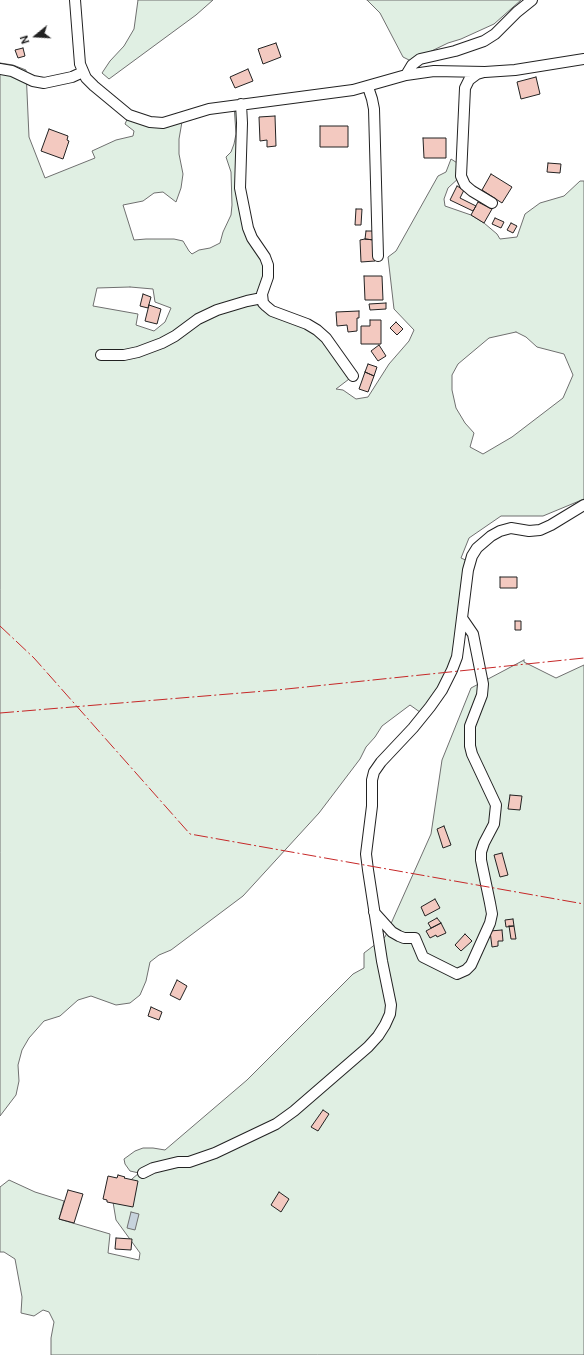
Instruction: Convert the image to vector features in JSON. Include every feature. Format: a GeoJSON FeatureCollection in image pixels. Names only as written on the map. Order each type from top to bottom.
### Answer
{"type":"FeatureCollection","features":[{"type":"Feature","properties":{"kind":"street"},"geometry":{"type":"LineString","coordinates":[[75,0],[78,51],[83,72],[94,86],[129,115],[150,122],[163,123],[209,109],[334,93],[368,87],[406,75],[434,71],[485,72],[515,70],[584,59]]}},
{"type":"Feature","properties":{"kind":"street"},"geometry":{"type":"LineString","coordinates":[[406,75],[412,65],[420,59],[455,51],[484,41],[496,34],[517,12],[532,0]]}},
{"type":"Feature","properties":{"kind":"street"},"geometry":{"type":"LineString","coordinates":[[0,69],[12,72],[33,81],[44,83],[72,77],[83,72]]}},
{"type":"Feature","properties":{"kind":"street"},"geometry":{"type":"LineString","coordinates":[[485,72],[477,74],[469,80],[465,88],[461,176],[468,188],[492,203]]}},
{"type":"Feature","properties":{"kind":"street"},"geometry":{"type":"LineString","coordinates":[[368,87],[374,109],[378,256]]}},
{"type":"Feature","properties":{"kind":"street"},"geometry":{"type":"LineString","coordinates":[[241,104],[242,123],[240,188],[248,228],[252,238],[265,257],[268,265],[268,277],[262,298],[266,306],[272,311],[307,324],[317,330],[326,338],[353,376]]}},
{"type":"Feature","properties":{"kind":"street"},"geometry":{"type":"LineString","coordinates":[[102,356],[124,355],[138,352],[168,339],[198,319],[217,310],[262,298]]}},
{"type":"Feature","properties":{"kind":"street"},"geometry":{"type":"LineString","coordinates":[[143,1173],[158,1167],[178,1162],[189,1162],[215,1153],[276,1124],[294,1111],[368,1047],[378,1036],[390,1014],[391,1005],[374,912],[366,854],[372,806],[372,780],[374,772],[380,762],[430,707],[442,690],[452,670],[457,657],[469,566],[472,556],[477,548],[483,542],[500,531],[511,528],[529,531],[540,530],[551,526],[584,505]]}},
{"type":"Feature","properties":{"kind":"street"},"geometry":{"type":"LineString","coordinates":[[374,912],[392,932],[404,938],[415,938],[423,957],[457,974],[466,970],[471,965],[490,923],[492,914],[481,860],[481,852],[494,824],[496,806],[472,754],[470,746],[470,726],[482,695],[483,684],[473,634],[462,618]]}},
{"type":"Feature","properties":{"kind":"green space"},"geometry":{"type":"Polygon","coordinates":[[[138,0],[213,0],[196,15],[109,79],[102,73],[110,61],[124,46],[134,29],[138,0]]]}},
{"type":"Feature","properties":{"kind":"green space"},"geometry":{"type":"Polygon","coordinates":[[[367,0],[521,0],[494,24],[461,39],[448,43],[411,61],[403,57],[380,13],[367,0]]]}},
{"type":"Feature","properties":{"kind":"green space"},"geometry":{"type":"Polygon","coordinates":[[[0,63],[13,65],[26,70],[29,137],[45,178],[95,158],[92,151],[116,140],[133,136],[134,131],[125,124],[129,115],[143,120],[183,116],[179,139],[179,154],[183,174],[181,188],[176,202],[163,192],[154,193],[143,201],[123,205],[134,240],[174,239],[183,241],[192,254],[220,243],[223,232],[231,215],[231,172],[226,157],[231,152],[236,134],[234,105],[241,104],[244,213],[265,257],[263,303],[317,330],[353,376],[336,389],[343,390],[356,399],[368,397],[389,364],[409,341],[414,330],[394,309],[388,257],[396,251],[438,176],[446,172],[451,159],[462,166],[461,176],[448,188],[444,199],[445,206],[471,215],[484,223],[497,234],[500,239],[517,237],[525,214],[540,203],[564,196],[580,181],[584,181],[584,499],[543,516],[501,516],[469,538],[461,558],[470,562],[457,657],[424,715],[410,705],[382,726],[366,747],[360,759],[319,813],[243,896],[171,950],[159,955],[150,962],[146,981],[140,995],[130,1003],[116,1005],[91,996],[78,1000],[60,1016],[44,1021],[29,1038],[22,1050],[18,1065],[19,1081],[16,1095],[0,1116],[0,63]],[[130,287],[97,288],[93,306],[138,314],[136,325],[154,331],[165,322],[171,308],[155,302],[153,289],[130,287]],[[516,332],[489,338],[458,364],[452,375],[452,390],[456,408],[465,423],[474,433],[470,447],[483,454],[512,437],[563,398],[573,375],[564,354],[537,347],[526,337],[516,332]]]}},
{"type":"Feature","properties":{"kind":"green space"},"geometry":{"type":"Polygon","coordinates":[[[524,660],[524,662],[556,678],[584,665],[584,1355],[51,1355],[51,1338],[54,1322],[49,1312],[43,1310],[34,1316],[21,1313],[22,1297],[15,1259],[4,1252],[0,1252],[0,1187],[9,1180],[35,1192],[64,1201],[59,1219],[110,1234],[108,1253],[139,1260],[140,1253],[116,1220],[112,1196],[139,1173],[130,1171],[125,1164],[124,1159],[135,1151],[143,1148],[165,1150],[247,1080],[353,974],[364,968],[364,953],[385,937],[431,834],[442,760],[471,688],[524,660]]]}},
{"type":"Feature","properties":{"kind":"shaded area"},"geometry":{"type":"Polygon","coordinates":[[[131,1212],[139,1214],[135,1230],[127,1228],[131,1212]]]}},
{"type":"Feature","properties":{"kind":"building"},"geometry":{"type":"Polygon","coordinates":[[[276,43],[281,57],[263,64],[258,49],[276,43]]]}},
{"type":"Feature","properties":{"kind":"building"},"geometry":{"type":"Polygon","coordinates":[[[23,48],[25,56],[18,58],[15,50],[23,48]]]}},
{"type":"Feature","properties":{"kind":"building"},"geometry":{"type":"Polygon","coordinates":[[[248,69],[253,81],[235,88],[230,77],[248,69]]]}},
{"type":"Feature","properties":{"kind":"building"},"geometry":{"type":"Polygon","coordinates":[[[536,77],[540,94],[521,99],[517,82],[536,77]]]}},
{"type":"Feature","properties":{"kind":"building"},"geometry":{"type":"Polygon","coordinates":[[[275,116],[276,146],[267,147],[267,140],[260,141],[259,117],[275,116]]]}},
{"type":"Feature","properties":{"kind":"building"},"geometry":{"type":"Polygon","coordinates":[[[320,126],[348,126],[348,147],[320,147],[320,126]]]}},
{"type":"Feature","properties":{"kind":"building"},"geometry":{"type":"Polygon","coordinates":[[[49,129],[68,136],[67,140],[69,141],[63,159],[41,151],[49,129]]]}},
{"type":"Feature","properties":{"kind":"building"},"geometry":{"type":"Polygon","coordinates":[[[423,138],[446,138],[446,158],[424,158],[423,138]]]}},
{"type":"Feature","properties":{"kind":"building"},"geometry":{"type":"Polygon","coordinates":[[[548,163],[561,164],[560,173],[547,172],[548,163]]]}},
{"type":"Feature","properties":{"kind":"building"},"geometry":{"type":"Polygon","coordinates":[[[491,174],[512,187],[502,203],[482,190],[491,174]]]}},
{"type":"Feature","properties":{"kind":"building"},"geometry":{"type":"Polygon","coordinates":[[[457,186],[464,190],[460,198],[476,206],[473,211],[450,200],[457,186]]]}},
{"type":"Feature","properties":{"kind":"building"},"geometry":{"type":"Polygon","coordinates":[[[478,202],[492,209],[484,223],[471,215],[478,202]]]}},
{"type":"Feature","properties":{"kind":"building"},"geometry":{"type":"Polygon","coordinates":[[[356,209],[362,209],[361,225],[355,225],[356,209]]]}},
{"type":"Feature","properties":{"kind":"building"},"geometry":{"type":"Polygon","coordinates":[[[495,218],[504,222],[501,228],[492,224],[495,218]]]}},
{"type":"Feature","properties":{"kind":"building"},"geometry":{"type":"Polygon","coordinates":[[[511,223],[517,226],[513,233],[507,230],[511,223]]]}},
{"type":"Feature","properties":{"kind":"building"},"geometry":{"type":"Polygon","coordinates":[[[366,231],[375,231],[374,240],[365,239],[366,231]]]}},
{"type":"Feature","properties":{"kind":"building"},"geometry":{"type":"Polygon","coordinates":[[[360,240],[374,240],[375,261],[361,262],[360,240]]]}},
{"type":"Feature","properties":{"kind":"building"},"geometry":{"type":"Polygon","coordinates":[[[364,276],[382,276],[383,300],[365,300],[364,276]]]}},
{"type":"Feature","properties":{"kind":"building"},"geometry":{"type":"Polygon","coordinates":[[[143,294],[151,297],[148,308],[140,306],[143,294]]]}},
{"type":"Feature","properties":{"kind":"building"},"geometry":{"type":"Polygon","coordinates":[[[386,303],[386,309],[370,310],[369,304],[386,303]]]}},
{"type":"Feature","properties":{"kind":"building"},"geometry":{"type":"Polygon","coordinates":[[[149,305],[161,309],[157,324],[145,321],[149,305]]]}},
{"type":"Feature","properties":{"kind":"building"},"geometry":{"type":"Polygon","coordinates":[[[359,311],[359,318],[357,318],[357,331],[348,332],[347,325],[337,326],[336,312],[359,311]]]}},
{"type":"Feature","properties":{"kind":"building"},"geometry":{"type":"Polygon","coordinates":[[[370,320],[381,320],[381,344],[361,344],[361,326],[370,326],[370,320]]]}},
{"type":"Feature","properties":{"kind":"building"},"geometry":{"type":"Polygon","coordinates":[[[396,322],[403,329],[397,335],[390,328],[396,322]]]}},
{"type":"Feature","properties":{"kind":"building"},"geometry":{"type":"Polygon","coordinates":[[[379,345],[386,356],[378,361],[371,351],[379,345]]]}},
{"type":"Feature","properties":{"kind":"building"},"geometry":{"type":"Polygon","coordinates":[[[368,364],[377,367],[374,376],[365,372],[368,364]]]}},
{"type":"Feature","properties":{"kind":"building"},"geometry":{"type":"Polygon","coordinates":[[[365,372],[374,376],[368,392],[359,389],[365,372]]]}},
{"type":"Feature","properties":{"kind":"building"},"geometry":{"type":"Polygon","coordinates":[[[500,577],[517,577],[517,588],[500,588],[500,577]]]}},
{"type":"Feature","properties":{"kind":"building"},"geometry":{"type":"Polygon","coordinates":[[[515,621],[521,621],[521,630],[515,630],[515,621]]]}},
{"type":"Feature","properties":{"kind":"building"},"geometry":{"type":"Polygon","coordinates":[[[510,795],[522,796],[520,810],[508,809],[510,795]]]}},
{"type":"Feature","properties":{"kind":"building"},"geometry":{"type":"Polygon","coordinates":[[[444,826],[451,845],[443,848],[437,829],[444,826]]]}},
{"type":"Feature","properties":{"kind":"building"},"geometry":{"type":"Polygon","coordinates":[[[502,853],[508,875],[500,877],[494,855],[502,853]]]}},
{"type":"Feature","properties":{"kind":"building"},"geometry":{"type":"Polygon","coordinates":[[[435,899],[440,908],[425,916],[421,907],[435,899]]]}},
{"type":"Feature","properties":{"kind":"building"},"geometry":{"type":"Polygon","coordinates":[[[437,918],[441,923],[431,928],[428,923],[437,918]]]}},
{"type":"Feature","properties":{"kind":"building"},"geometry":{"type":"Polygon","coordinates":[[[513,919],[514,926],[506,927],[505,920],[513,919]]]}},
{"type":"Feature","properties":{"kind":"building"},"geometry":{"type":"Polygon","coordinates":[[[441,923],[446,933],[430,938],[426,931],[441,923]]]}},
{"type":"Feature","properties":{"kind":"building"},"geometry":{"type":"Polygon","coordinates":[[[509,926],[514,926],[516,939],[511,939],[509,926]]]}},
{"type":"Feature","properties":{"kind":"building"},"geometry":{"type":"Polygon","coordinates":[[[502,930],[503,941],[498,941],[498,946],[492,947],[490,931],[502,930]]]}},
{"type":"Feature","properties":{"kind":"building"},"geometry":{"type":"Polygon","coordinates":[[[465,934],[472,941],[461,951],[455,945],[465,934]]]}},
{"type":"Feature","properties":{"kind":"building"},"geometry":{"type":"Polygon","coordinates":[[[177,980],[187,986],[180,1000],[170,995],[177,980]]]}},
{"type":"Feature","properties":{"kind":"building"},"geometry":{"type":"Polygon","coordinates":[[[151,1007],[162,1012],[159,1020],[148,1016],[151,1007]]]}},
{"type":"Feature","properties":{"kind":"building"},"geometry":{"type":"Polygon","coordinates":[[[323,1110],[329,1114],[318,1131],[311,1127],[323,1110]]]}},
{"type":"Feature","properties":{"kind":"building"},"geometry":{"type":"Polygon","coordinates":[[[118,1175],[138,1181],[133,1207],[107,1202],[107,1200],[103,1199],[108,1176],[117,1178],[118,1175]]]}},
{"type":"Feature","properties":{"kind":"building"},"geometry":{"type":"Polygon","coordinates":[[[68,1190],[83,1194],[74,1223],[59,1219],[68,1190]]]}},
{"type":"Feature","properties":{"kind":"building"},"geometry":{"type":"Polygon","coordinates":[[[279,1192],[289,1199],[281,1212],[271,1205],[279,1192]]]}},
{"type":"Feature","properties":{"kind":"building"},"geometry":{"type":"Polygon","coordinates":[[[116,1238],[132,1239],[131,1250],[115,1249],[116,1238]]]}},
{"type":"Feature","properties":{"kind":"power"},"geometry":{"type":"LineString","coordinates":[[0,626],[34,658],[190,834],[584,904]]}},
{"type":"Feature","properties":{"kind":"power"},"geometry":{"type":"LineString","coordinates":[[0,713],[277,690],[584,658]]}}]}
